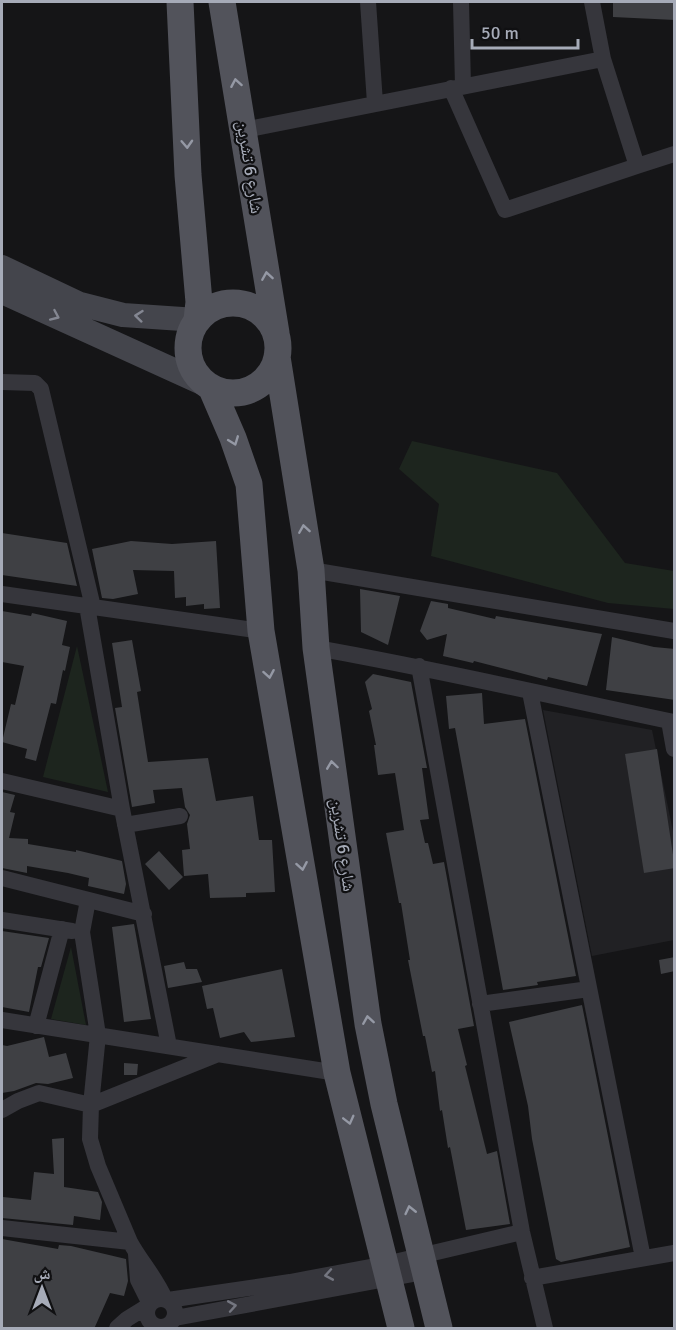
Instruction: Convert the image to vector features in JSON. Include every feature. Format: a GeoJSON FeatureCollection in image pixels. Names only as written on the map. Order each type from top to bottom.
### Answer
{"type":"FeatureCollection","features":[{"type":"Feature","properties":{"kind":"main road","name":"شارع 6 تشرين"},"geometry":{"type":"LineString","coordinates":[[223,6],[311,570],[316,648],[368,1024],[384,1104],[439,1329]]}},
{"type":"Feature","properties":{"kind":"main road"},"geometry":{"type":"LineString","coordinates":[[179,8],[188,175],[199,302],[197,320],[190,334],[188,349],[191,364],[199,377],[211,387],[233,438],[249,484],[261,631],[337,1073],[401,1329]]}},
{"type":"Feature","properties":{"kind":"main road"},"geometry":{"type":"LineString","coordinates":[[2,267],[80,304],[123,315],[197,320],[207,311],[220,305],[234,303],[248,305],[260,311],[270,321],[277,345],[272,370],[252,389],[238,393],[224,392],[2,292]]}},
{"type":"Feature","properties":{"kind":"street"},"geometry":{"type":"LineString","coordinates":[[368,2],[375,103]]}},
{"type":"Feature","properties":{"kind":"street"},"geometry":{"type":"LineString","coordinates":[[461,2],[457,87],[505,210],[675,154]]}},
{"type":"Feature","properties":{"kind":"street"},"geometry":{"type":"LineString","coordinates":[[592,2],[603,59],[637,166]]}},
{"type":"Feature","properties":{"kind":"street"},"geometry":{"type":"LineString","coordinates":[[244,130],[603,59]]}},
{"type":"Feature","properties":{"kind":"street"},"geometry":{"type":"LineString","coordinates":[[2,382],[35,383],[41,389],[90,607],[123,817],[169,1046]]}},
{"type":"Feature","properties":{"kind":"street"},"geometry":{"type":"LineString","coordinates":[[311,570],[675,631]]}},
{"type":"Feature","properties":{"kind":"street"},"geometry":{"type":"LineString","coordinates":[[2,594],[261,631]]}},
{"type":"Feature","properties":{"kind":"street"},"geometry":{"type":"LineString","coordinates":[[316,648],[419,666],[672,722],[675,749]]}},
{"type":"Feature","properties":{"kind":"street"},"geometry":{"type":"LineString","coordinates":[[419,666],[522,1232],[546,1329]]}},
{"type":"Feature","properties":{"kind":"street"},"geometry":{"type":"LineString","coordinates":[[530,692],[643,1258]]}},
{"type":"Feature","properties":{"kind":"street"},"geometry":{"type":"LineString","coordinates":[[2,781],[123,817],[180,816]]}},
{"type":"Feature","properties":{"kind":"street"},"geometry":{"type":"LineString","coordinates":[[2,878],[144,914]]}},
{"type":"Feature","properties":{"kind":"street"},"geometry":{"type":"LineString","coordinates":[[88,900],[82,932],[98,1035],[90,1138],[98,1166],[133,1248],[153,1275],[158,1302]]}},
{"type":"Feature","properties":{"kind":"street"},"geometry":{"type":"LineString","coordinates":[[2,920],[82,932]]}},
{"type":"Feature","properties":{"kind":"street"},"geometry":{"type":"LineString","coordinates":[[36,1026],[62,929]]}},
{"type":"Feature","properties":{"kind":"street"},"geometry":{"type":"LineString","coordinates":[[480,1004],[589,988]]}},
{"type":"Feature","properties":{"kind":"street"},"geometry":{"type":"LineString","coordinates":[[2,1020],[337,1073]]}},
{"type":"Feature","properties":{"kind":"street"},"geometry":{"type":"LineString","coordinates":[[2,1110],[39,1093],[91,1106],[218,1054]]}},
{"type":"Feature","properties":{"kind":"street"},"geometry":{"type":"LineString","coordinates":[[2,1228],[133,1248]]}},
{"type":"Feature","properties":{"kind":"street"},"geometry":{"type":"LineString","coordinates":[[164,1325],[200,1312],[422,1264],[522,1232]]}},
{"type":"Feature","properties":{"kind":"street"},"geometry":{"type":"LineString","coordinates":[[532,1278],[675,1253]]}},
{"type":"Feature","properties":{"kind":"street"},"geometry":{"type":"LineString","coordinates":[[117,1329],[127,1319],[158,1302],[290,1282],[388,1272]]}},
{"type":"Feature","properties":{"kind":"street"},"geometry":{"type":"LineString","coordinates":[[158,1302],[147,1315],[164,1325]]}},
{"type":"Feature","properties":{"kind":"street"},"geometry":{"type":"LineString","coordinates":[[158,1302],[174,1306],[164,1325]]}},
{"type":"Feature","properties":{"kind":"shaded area"},"geometry":{"type":"Polygon","coordinates":[[[412,441],[557,473],[625,563],[674,571],[674,609],[608,603],[431,556],[439,504],[399,469],[412,441]]]}},
{"type":"Feature","properties":{"kind":"shaded area"},"geometry":{"type":"Polygon","coordinates":[[[77,646],[108,792],[43,777],[77,646]]]}},
{"type":"Feature","properties":{"kind":"shaded area"},"geometry":{"type":"Polygon","coordinates":[[[543,710],[652,730],[674,836],[674,940],[592,956],[543,710]]]}},
{"type":"Feature","properties":{"kind":"shaded area"},"geometry":{"type":"Polygon","coordinates":[[[71,947],[86,1025],[51,1019],[71,947]]]}},
{"type":"Feature","properties":{"kind":"building"},"geometry":{"type":"Polygon","coordinates":[[[613,2],[675,2],[675,20],[613,17],[613,2]]]}},
{"type":"Feature","properties":{"kind":"building"},"geometry":{"type":"Polygon","coordinates":[[[2,533],[67,543],[77,586],[2,575],[2,533]]]}},
{"type":"Feature","properties":{"kind":"building"},"geometry":{"type":"Polygon","coordinates":[[[131,541],[172,544],[216,541],[220,608],[204,609],[204,604],[186,606],[186,597],[175,598],[174,571],[133,570],[138,594],[113,599],[102,598],[92,549],[131,541]]]}},
{"type":"Feature","properties":{"kind":"building"},"geometry":{"type":"Polygon","coordinates":[[[360,589],[400,596],[388,645],[361,632],[360,589]]]}},
{"type":"Feature","properties":{"kind":"building"},"geometry":{"type":"Polygon","coordinates":[[[431,601],[448,604],[448,608],[495,619],[496,616],[602,634],[587,686],[548,677],[547,680],[474,661],[473,663],[443,656],[447,634],[427,640],[420,631],[431,601]]]}},
{"type":"Feature","properties":{"kind":"building"},"geometry":{"type":"Polygon","coordinates":[[[2,611],[31,616],[32,613],[67,621],[62,645],[70,647],[65,671],[63,670],[56,704],[51,703],[36,761],[25,758],[27,749],[2,742],[11,704],[15,705],[24,666],[2,662],[2,611]]]}},
{"type":"Feature","properties":{"kind":"building"},"geometry":{"type":"Polygon","coordinates":[[[612,637],[654,647],[675,649],[675,700],[606,690],[612,637]]]}},
{"type":"Feature","properties":{"kind":"building"},"geometry":{"type":"Polygon","coordinates":[[[132,640],[141,691],[137,692],[148,762],[208,758],[216,801],[253,796],[259,840],[272,840],[275,892],[246,893],[246,897],[210,898],[208,874],[184,876],[182,850],[190,849],[187,824],[190,815],[185,807],[182,788],[153,790],[155,803],[132,807],[115,708],[122,707],[112,643],[132,640]]]}},
{"type":"Feature","properties":{"kind":"building"},"geometry":{"type":"Polygon","coordinates":[[[373,674],[411,682],[427,768],[422,768],[429,819],[420,820],[433,864],[444,862],[474,1026],[458,1029],[487,1154],[497,1151],[510,1224],[466,1230],[442,1110],[440,1111],[435,1071],[432,1072],[425,1036],[423,1036],[408,960],[410,960],[401,903],[399,903],[386,833],[404,830],[395,773],[378,775],[374,745],[376,745],[369,711],[372,709],[365,682],[373,674]]]}},
{"type":"Feature","properties":{"kind":"building"},"geometry":{"type":"Polygon","coordinates":[[[482,693],[484,724],[525,719],[576,976],[503,990],[455,728],[449,729],[446,696],[482,693]]]}},
{"type":"Feature","properties":{"kind":"building"},"geometry":{"type":"Polygon","coordinates":[[[657,749],[675,868],[644,873],[625,754],[657,749]]]}},
{"type":"Feature","properties":{"kind":"building"},"geometry":{"type":"Polygon","coordinates":[[[2,792],[15,795],[10,812],[15,813],[9,838],[28,839],[28,844],[76,852],[76,850],[122,861],[126,884],[124,894],[88,886],[89,878],[68,873],[27,866],[27,873],[2,868],[2,792]]]}},
{"type":"Feature","properties":{"kind":"building"},"geometry":{"type":"Polygon","coordinates":[[[159,851],[183,877],[169,890],[145,864],[159,851]]]}},
{"type":"Feature","properties":{"kind":"building"},"geometry":{"type":"Polygon","coordinates":[[[134,924],[151,1019],[124,1022],[112,927],[134,924]]]}},
{"type":"Feature","properties":{"kind":"building"},"geometry":{"type":"Polygon","coordinates":[[[2,931],[49,938],[41,967],[38,967],[29,1012],[2,1007],[2,931]]]}},
{"type":"Feature","properties":{"kind":"building"},"geometry":{"type":"Polygon","coordinates":[[[675,957],[675,971],[661,974],[659,960],[675,957]]]}},
{"type":"Feature","properties":{"kind":"building"},"geometry":{"type":"Polygon","coordinates":[[[184,962],[186,969],[197,969],[202,982],[168,988],[164,966],[184,962]]]}},
{"type":"Feature","properties":{"kind":"building"},"geometry":{"type":"Polygon","coordinates":[[[282,969],[295,1037],[251,1042],[244,1032],[220,1038],[213,1008],[207,1009],[202,986],[282,969]]]}},
{"type":"Feature","properties":{"kind":"building"},"geometry":{"type":"Polygon","coordinates":[[[582,1005],[630,1247],[561,1262],[556,1259],[532,1139],[528,1106],[509,1022],[582,1005]]]}},
{"type":"Feature","properties":{"kind":"building"},"geometry":{"type":"Polygon","coordinates":[[[44,1037],[49,1057],[66,1053],[73,1078],[48,1084],[36,1083],[2,1093],[2,1045],[7,1046],[44,1037]]]}},
{"type":"Feature","properties":{"kind":"building"},"geometry":{"type":"Polygon","coordinates":[[[124,1063],[138,1064],[137,1075],[124,1075],[124,1063]]]}},
{"type":"Feature","properties":{"kind":"building"},"geometry":{"type":"Polygon","coordinates":[[[64,1138],[64,1187],[98,1192],[102,1202],[100,1220],[74,1216],[73,1225],[2,1218],[3,1197],[31,1200],[34,1172],[54,1174],[52,1139],[64,1138]]]}},
{"type":"Feature","properties":{"kind":"building"},"geometry":{"type":"Polygon","coordinates":[[[2,1239],[58,1249],[59,1245],[71,1246],[126,1259],[128,1281],[124,1296],[110,1293],[94,1329],[2,1329],[2,1239]]]}}]}
